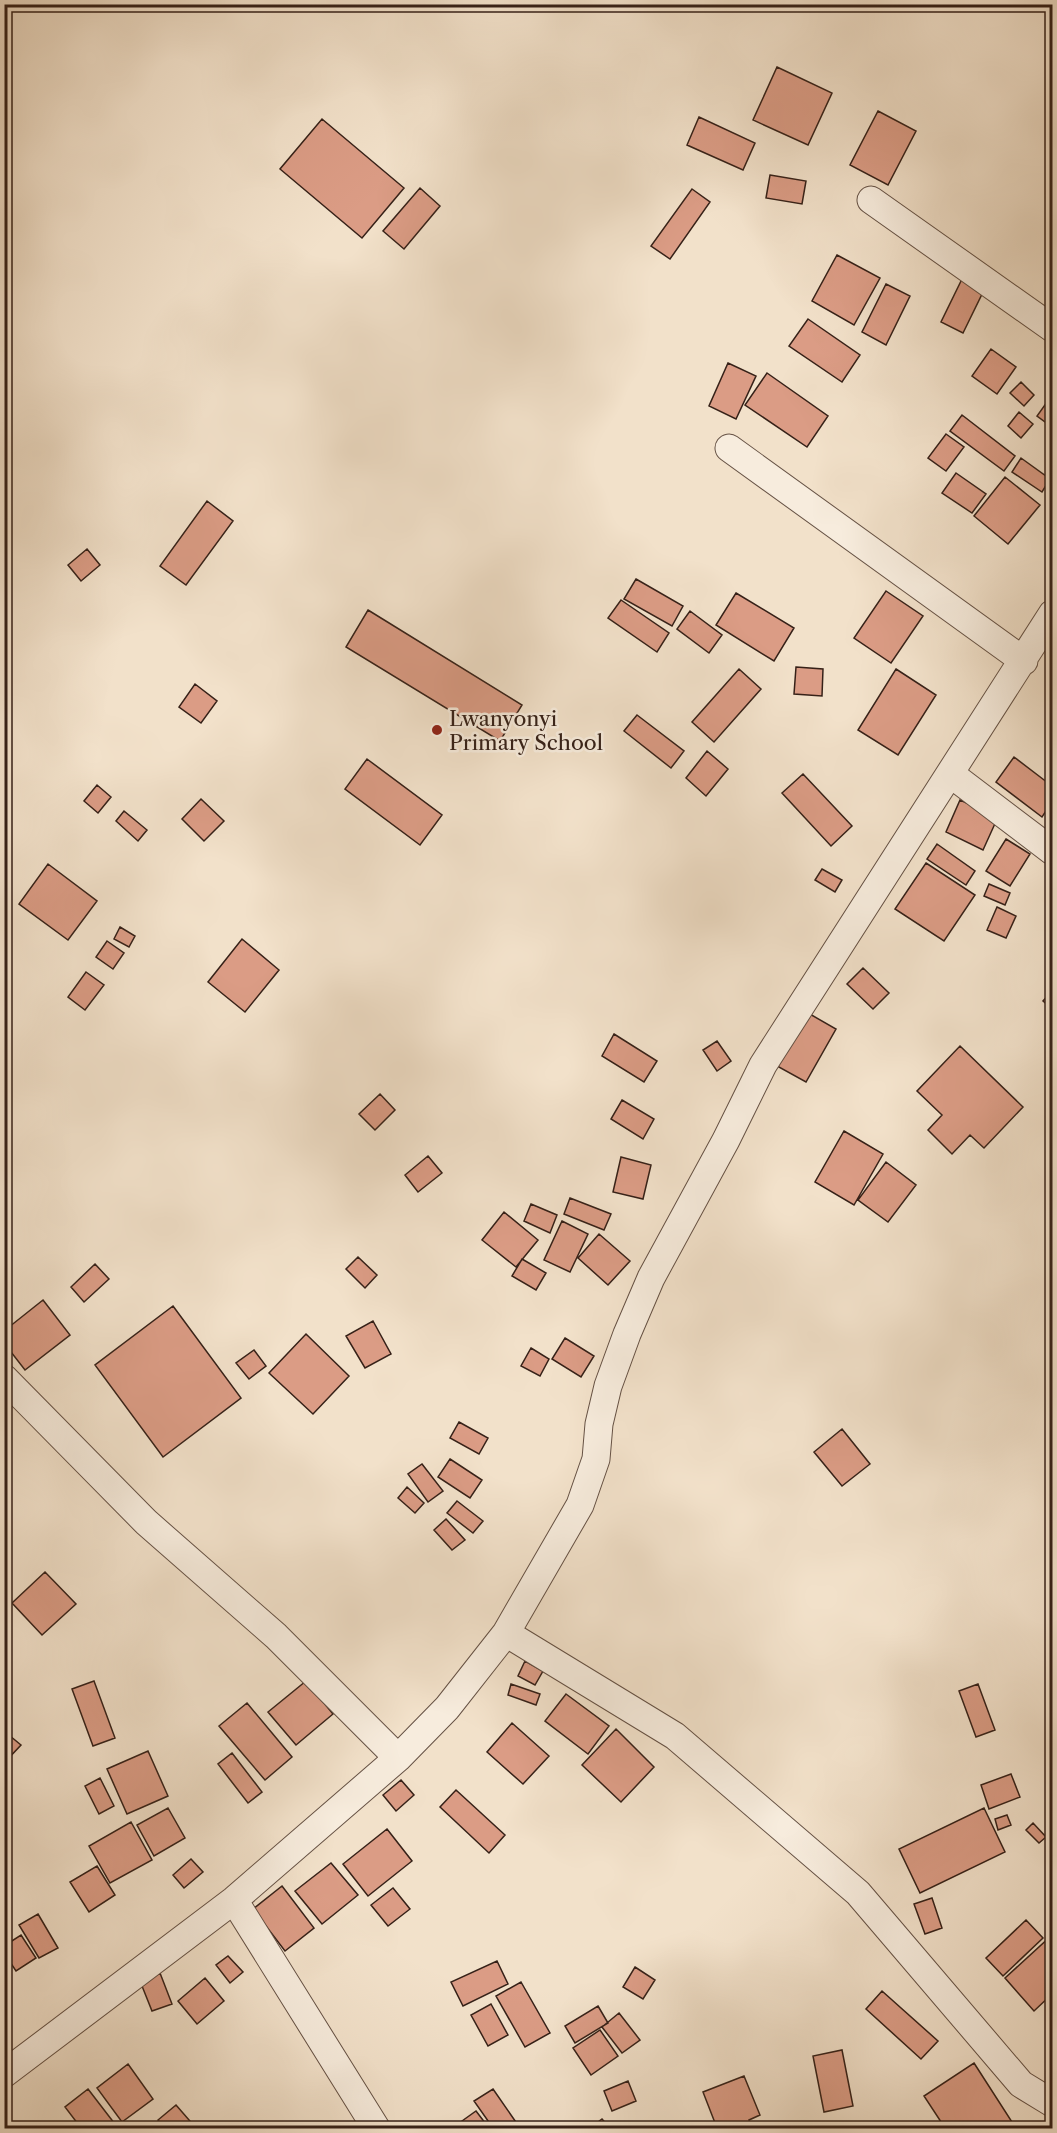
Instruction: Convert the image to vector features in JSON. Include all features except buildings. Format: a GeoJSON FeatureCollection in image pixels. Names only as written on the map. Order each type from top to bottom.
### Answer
{"type":"FeatureCollection","features":[{"type":"Feature","properties":{"kind":"street"},"geometry":{"type":"LineString","coordinates":[[872,200],[1053,328]]}},
{"type":"Feature","properties":{"kind":"street"},"geometry":{"type":"LineString","coordinates":[[729,447],[1024,661]]}},
{"type":"Feature","properties":{"kind":"street"},"geometry":{"type":"LineString","coordinates":[[4,2074],[234,1900],[398,1758],[447,1708],[506,1633],[580,1505],[596,1459],[599,1424],[608,1386],[651,1278],[726,1140],[763,1065],[952,775],[1053,614]]}},
{"type":"Feature","properties":{"kind":"street"},"geometry":{"type":"LineString","coordinates":[[952,775],[1053,851]]}},
{"type":"Feature","properties":{"kind":"street"},"geometry":{"type":"LineString","coordinates":[[4,1378],[146,1522],[276,1636],[398,1758]]}},
{"type":"Feature","properties":{"kind":"street"},"geometry":{"type":"LineString","coordinates":[[506,1633],[675,1736],[849,1885],[1021,2084],[1053,2103]]}},
{"type":"Feature","properties":{"kind":"street"},"geometry":{"type":"LineString","coordinates":[[234,1900],[376,2128]]}},
{"type":"Feature","properties":{"kind":"place","name":"Lwanyonyi Primary School"},"geometry":{"type":"Point","coordinates":[437,730]}}]}
